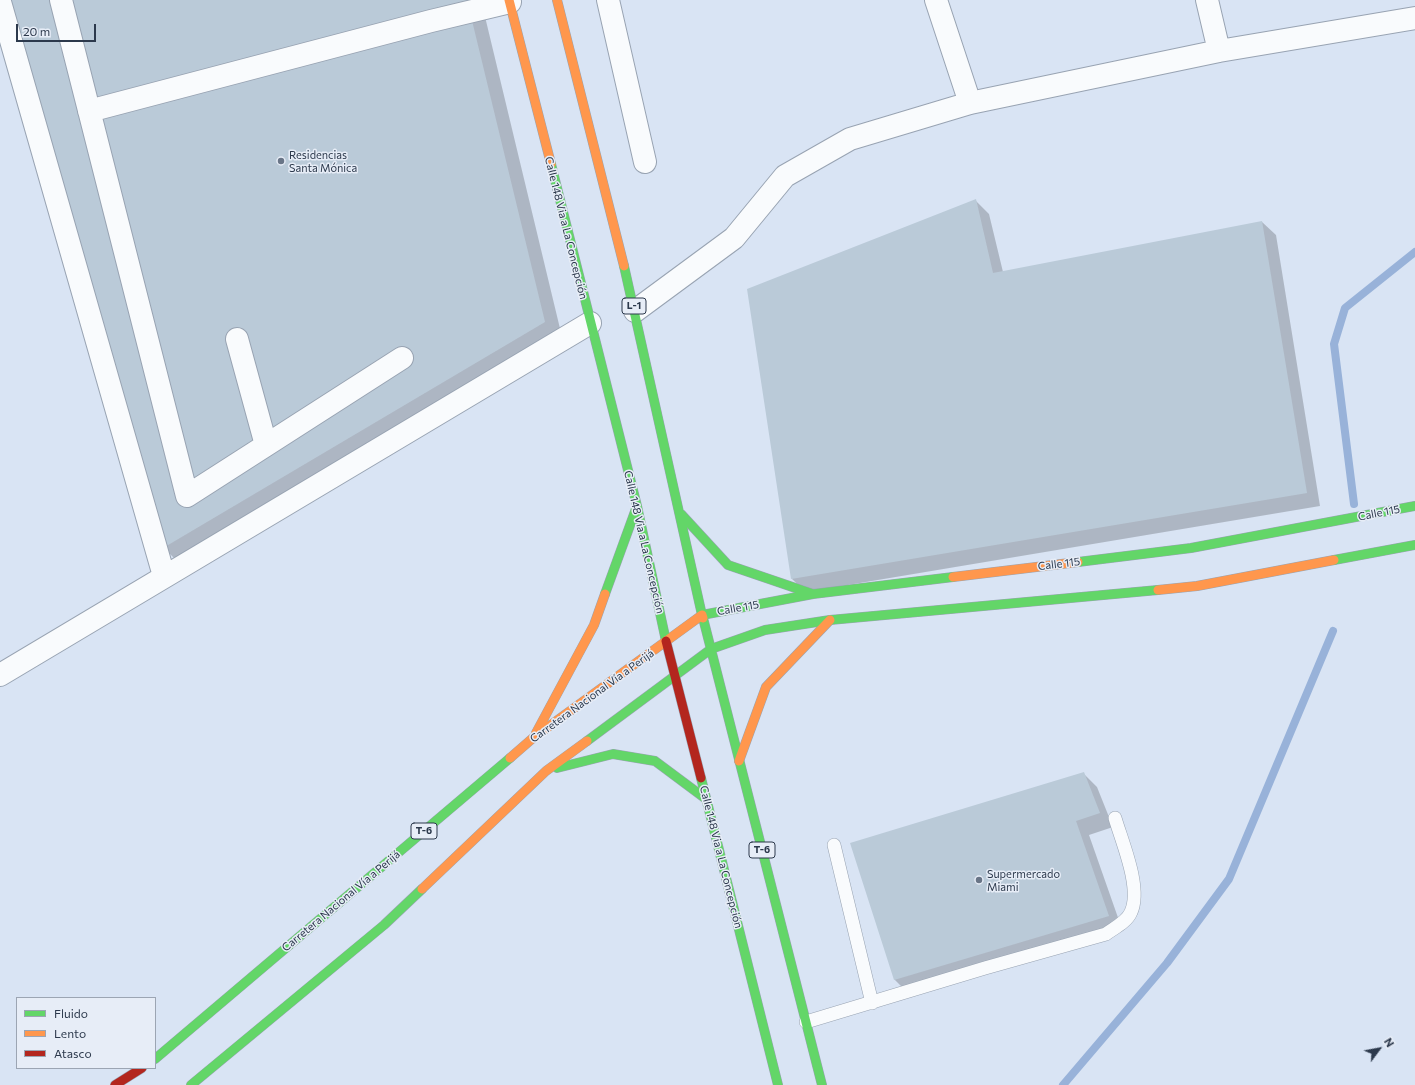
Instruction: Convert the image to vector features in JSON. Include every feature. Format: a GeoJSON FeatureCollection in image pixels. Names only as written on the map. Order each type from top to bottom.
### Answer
{"type":"FeatureCollection","features":[{"type":"Feature","properties":{"kind":"main road","name":"L-1"},"geometry":{"type":"LineString","coordinates":[[557,0],[635,311],[702,615]]}},
{"type":"Feature","properties":{"kind":"main road","name":"Calle 148 Via a La Concepción"},"geometry":{"type":"LineString","coordinates":[[509,1],[637,506],[674,675],[778,1085]]}},
{"type":"Feature","properties":{"kind":"main road"},"geometry":{"type":"LineString","coordinates":[[533,738],[594,625],[637,506]]}},
{"type":"Feature","properties":{"kind":"main road","name":"Calle 115"},"geometry":{"type":"LineString","coordinates":[[702,615],[813,594],[1191,548],[1415,506]]}},
{"type":"Feature","properties":{"kind":"main road"},"geometry":{"type":"LineString","coordinates":[[680,513],[728,565],[813,594]]}},
{"type":"Feature","properties":{"kind":"main road"},"geometry":{"type":"LineString","coordinates":[[191,1085],[384,925],[546,771],[711,649],[765,630],[830,620],[1197,586],[1415,545]]}},
{"type":"Feature","properties":{"kind":"main road","name":"Carretera Nacional Vía a Perijá"},"geometry":{"type":"LineString","coordinates":[[156,1058],[533,738],[702,615]]}},
{"type":"Feature","properties":{"kind":"main road","name":"T-6"},"geometry":{"type":"LineString","coordinates":[[702,615],[822,1085]]}},
{"type":"Feature","properties":{"kind":"main road"},"geometry":{"type":"LineString","coordinates":[[739,761],[766,687],[830,620]]}},
{"type":"Feature","properties":{"kind":"main road"},"geometry":{"type":"LineString","coordinates":[[546,771],[613,754],[655,761],[706,799]]}},
{"type":"Feature","properties":{"kind":"main road"},"geometry":{"type":"LineString","coordinates":[[115,1085],[140,1069]]}},
{"type":"Feature","properties":{"kind":"street"},"geometry":{"type":"LineString","coordinates":[[61,0],[187,496],[402,358]]}},
{"type":"Feature","properties":{"kind":"street"},"geometry":{"type":"LineString","coordinates":[[608,0],[645,162]]}},
{"type":"Feature","properties":{"kind":"street"},"geometry":{"type":"LineString","coordinates":[[936,0],[970,103]]}},
{"type":"Feature","properties":{"kind":"street"},"geometry":{"type":"LineString","coordinates":[[1207,0],[1219,51]]}},
{"type":"Feature","properties":{"kind":"street"},"geometry":{"type":"LineString","coordinates":[[89,111],[509,1]]}},
{"type":"Feature","properties":{"kind":"street"},"geometry":{"type":"LineString","coordinates":[[0,2],[164,576]]}},
{"type":"Feature","properties":{"kind":"street"},"geometry":{"type":"LineString","coordinates":[[635,311],[734,238],[784,176],[850,139],[970,103],[1219,51],[1415,18]]}},
{"type":"Feature","properties":{"kind":"street"},"geometry":{"type":"LineString","coordinates":[[0,675],[590,323]]}},
{"type":"Feature","properties":{"kind":"street"},"geometry":{"type":"LineString","coordinates":[[237,339],[266,445]]}},
{"type":"Feature","properties":{"kind":"lane"},"geometry":{"type":"LineString","coordinates":[[806,1022],[985,968],[1106,934],[1120,925],[1131,913],[1135,898],[1131,871],[1115,818]]}},
{"type":"Feature","properties":{"kind":"lane"},"geometry":{"type":"LineString","coordinates":[[834,845],[872,1003]]}},
{"type":"Feature","properties":{"kind":"building","name":"Residencias Santa Mónica"},"geometry":{"type":"Polygon","coordinates":[[[11,0],[467,0],[545,322],[163,548],[11,0]]]}},
{"type":"Feature","properties":{"kind":"building"},"geometry":{"type":"Polygon","coordinates":[[[976,199],[993,273],[1262,221],[1307,493],[791,579],[747,289],[976,199]]]}},
{"type":"Feature","properties":{"kind":"building","name":"Supermercado Miami"},"geometry":{"type":"Polygon","coordinates":[[[1084,772],[1100,813],[1076,821],[1109,916],[894,980],[850,843],[1084,772]]]}},
{"type":"Feature","properties":{"kind":"waterway"},"geometry":{"type":"LineString","coordinates":[[1354,504],[1334,344],[1345,308],[1415,252]]}},
{"type":"Feature","properties":{"kind":"waterway"},"geometry":{"type":"LineString","coordinates":[[1063,1085],[1167,963],[1229,879],[1333,631]]}},
{"type":"Feature","properties":{"kind":"traffic: fast"},"geometry":{"type":"LineString","coordinates":[[551,164],[637,506],[666,641]]}},
{"type":"Feature","properties":{"kind":"traffic: fast"},"geometry":{"type":"LineString","coordinates":[[624,266],[702,615]]}},
{"type":"Feature","properties":{"kind":"traffic: fast"},"geometry":{"type":"LineString","coordinates":[[605,594],[637,506]]}},
{"type":"Feature","properties":{"kind":"traffic: fast"},"geometry":{"type":"LineString","coordinates":[[1078,562],[1191,548],[1415,506]]}},
{"type":"Feature","properties":{"kind":"traffic: fast"},"geometry":{"type":"LineString","coordinates":[[681,514],[728,565],[813,594]]}},
{"type":"Feature","properties":{"kind":"traffic: fast"},"geometry":{"type":"LineString","coordinates":[[1334,560],[1415,545]]}},
{"type":"Feature","properties":{"kind":"traffic: fast"},"geometry":{"type":"LineString","coordinates":[[702,615],[813,594],[953,577]]}},
{"type":"Feature","properties":{"kind":"traffic: fast"},"geometry":{"type":"LineString","coordinates":[[711,649],[765,630],[830,620],[1158,590]]}},
{"type":"Feature","properties":{"kind":"traffic: fast"},"geometry":{"type":"LineString","coordinates":[[703,618],[822,1085]]}},
{"type":"Feature","properties":{"kind":"traffic: fast"},"geometry":{"type":"LineString","coordinates":[[587,741],[711,649]]}},
{"type":"Feature","properties":{"kind":"traffic: fast"},"geometry":{"type":"LineString","coordinates":[[557,768],[613,754],[655,761],[706,799]]}},
{"type":"Feature","properties":{"kind":"traffic: fast"},"geometry":{"type":"LineString","coordinates":[[156,1058],[510,758]]}},
{"type":"Feature","properties":{"kind":"traffic: fast"},"geometry":{"type":"LineString","coordinates":[[701,778],[778,1085]]}},
{"type":"Feature","properties":{"kind":"traffic: fast"},"geometry":{"type":"LineString","coordinates":[[191,1085],[384,925],[422,889]]}},
{"type":"Feature","properties":{"kind":"traffic: slow"},"geometry":{"type":"LineString","coordinates":[[509,0],[551,164]]}},
{"type":"Feature","properties":{"kind":"traffic: slow"},"geometry":{"type":"LineString","coordinates":[[557,0],[624,266]]}},
{"type":"Feature","properties":{"kind":"traffic: slow"},"geometry":{"type":"LineString","coordinates":[[1158,590],[1197,586],[1334,560]]}},
{"type":"Feature","properties":{"kind":"traffic: slow"},"geometry":{"type":"LineString","coordinates":[[953,577],[1078,562]]}},
{"type":"Feature","properties":{"kind":"traffic: slow"},"geometry":{"type":"LineString","coordinates":[[536,733],[594,625],[605,594]]}},
{"type":"Feature","properties":{"kind":"traffic: slow"},"geometry":{"type":"LineString","coordinates":[[510,758],[533,738],[702,615],[703,618]]}},
{"type":"Feature","properties":{"kind":"traffic: slow"},"geometry":{"type":"LineString","coordinates":[[739,761],[766,687],[830,620]]}},
{"type":"Feature","properties":{"kind":"traffic: slow"},"geometry":{"type":"LineString","coordinates":[[422,889],[546,771],[587,741]]}},
{"type":"Feature","properties":{"kind":"traffic: jam"},"geometry":{"type":"LineString","coordinates":[[666,641],[701,778]]}},
{"type":"Feature","properties":{"kind":"traffic: jam"},"geometry":{"type":"LineString","coordinates":[[115,1085],[140,1069]]}},
{"type":"Feature","properties":{"kind":"place","name":"Residencias Santa Mónica"},"geometry":{"type":"Point","coordinates":[281,161]}},
{"type":"Feature","properties":{"kind":"place","name":"Supermercado Miami"},"geometry":{"type":"Point","coordinates":[979,880]}}]}
